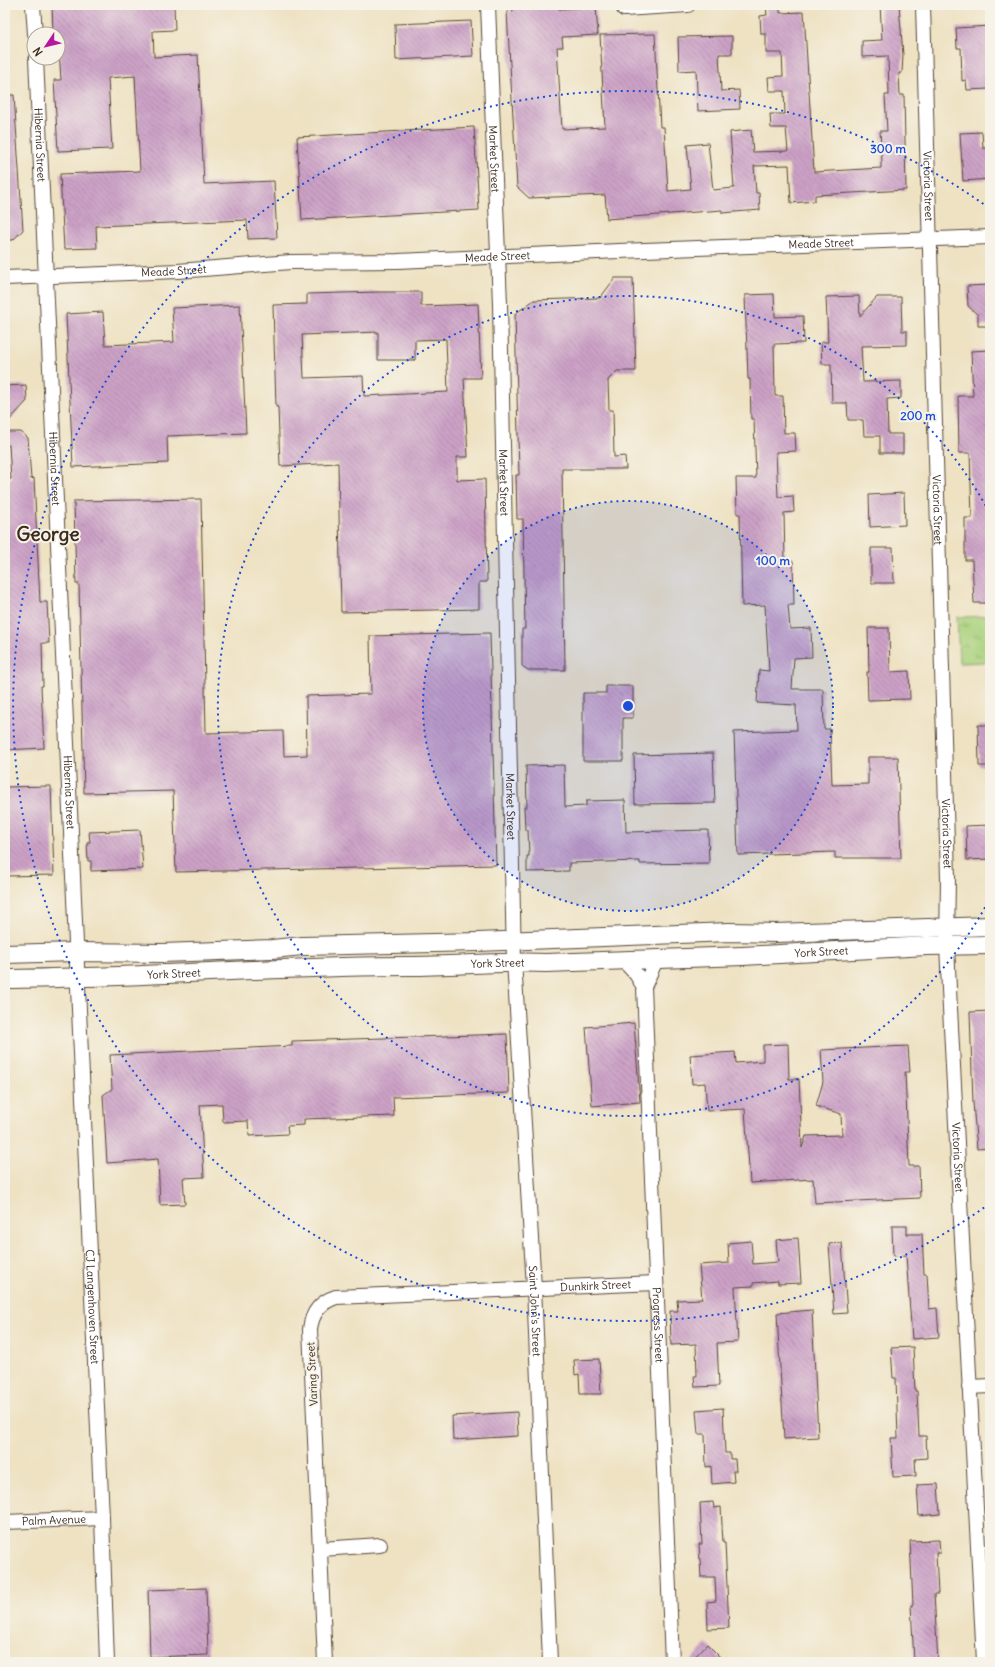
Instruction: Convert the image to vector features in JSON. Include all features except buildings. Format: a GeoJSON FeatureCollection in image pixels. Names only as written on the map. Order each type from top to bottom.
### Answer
{"type":"FeatureCollection","features":[{"type":"Feature","properties":{"kind":"main road","name":"York Street"},"geometry":{"type":"LineString","coordinates":[[5,954],[76,952],[162,953],[272,949],[303,946],[514,941],[729,932],[775,933],[990,926]]}},
{"type":"Feature","properties":{"kind":"main road","name":"York Street"},"geometry":{"type":"LineString","coordinates":[[5,979],[77,978],[208,971],[514,961],[546,963],[743,956],[947,945],[990,945]]}},
{"type":"Feature","properties":{"kind":"street"},"geometry":{"type":"LineString","coordinates":[[33,5],[34,26]]}},
{"type":"Feature","properties":{"kind":"street","name":"Market Street"},"geometry":{"type":"LineString","coordinates":[[488,5],[500,304],[514,961]]}},
{"type":"Feature","properties":{"kind":"street"},"geometry":{"type":"LineString","coordinates":[[624,9],[688,5]]}},
{"type":"Feature","properties":{"kind":"street","name":"Victoria Street"},"geometry":{"type":"LineString","coordinates":[[923,5],[948,927],[947,945],[984,1662]]}},
{"type":"Feature","properties":{"kind":"street","name":"Hibernia Street"},"geometry":{"type":"LineString","coordinates":[[36,66],[76,952]]}},
{"type":"Feature","properties":{"kind":"street","name":"Meade Street"},"geometry":{"type":"LineString","coordinates":[[5,278],[178,271],[291,262],[398,261],[990,237]]}},
{"type":"Feature","properties":{"kind":"street","name":"CJ Langenhoven Street"},"geometry":{"type":"LineString","coordinates":[[76,952],[108,1662]]}},
{"type":"Feature","properties":{"kind":"street","name":"Progress Street"},"geometry":{"type":"LineString","coordinates":[[657,958],[644,987],[672,1662]]}},
{"type":"Feature","properties":{"kind":"street"},"geometry":{"type":"LineString","coordinates":[[624,960],[636,974],[644,987]]}},
{"type":"Feature","properties":{"kind":"street","name":"Saint John's Street"},"geometry":{"type":"LineString","coordinates":[[514,961],[534,1288],[550,1662]]}},
{"type":"Feature","properties":{"kind":"street","name":"Dunkirk Street"},"geometry":{"type":"LineString","coordinates":[[534,1288],[656,1283]]}},
{"type":"Feature","properties":{"kind":"street","name":"Varing Street"},"geometry":{"type":"LineString","coordinates":[[325,1662],[310,1329],[316,1310],[336,1297],[534,1288]]}},
{"type":"Feature","properties":{"kind":"street"},"geometry":{"type":"LineString","coordinates":[[970,1388],[990,1386]]}},
{"type":"Feature","properties":{"kind":"street","name":"Palm Avenue"},"geometry":{"type":"LineString","coordinates":[[5,1522],[102,1518]]}},
{"type":"Feature","properties":{"kind":"street"},"geometry":{"type":"LineString","coordinates":[[321,1549],[380,1545]]}},
{"type":"Feature","properties":{"kind":"green space"},"geometry":{"type":"Polygon","coordinates":[[[990,616],[990,662],[959,663],[957,617],[990,616]]]}},
{"type":"Feature","properties":{"kind":"district","name":"George"},"geometry":{"type":"Point","coordinates":[48,534]}}]}
